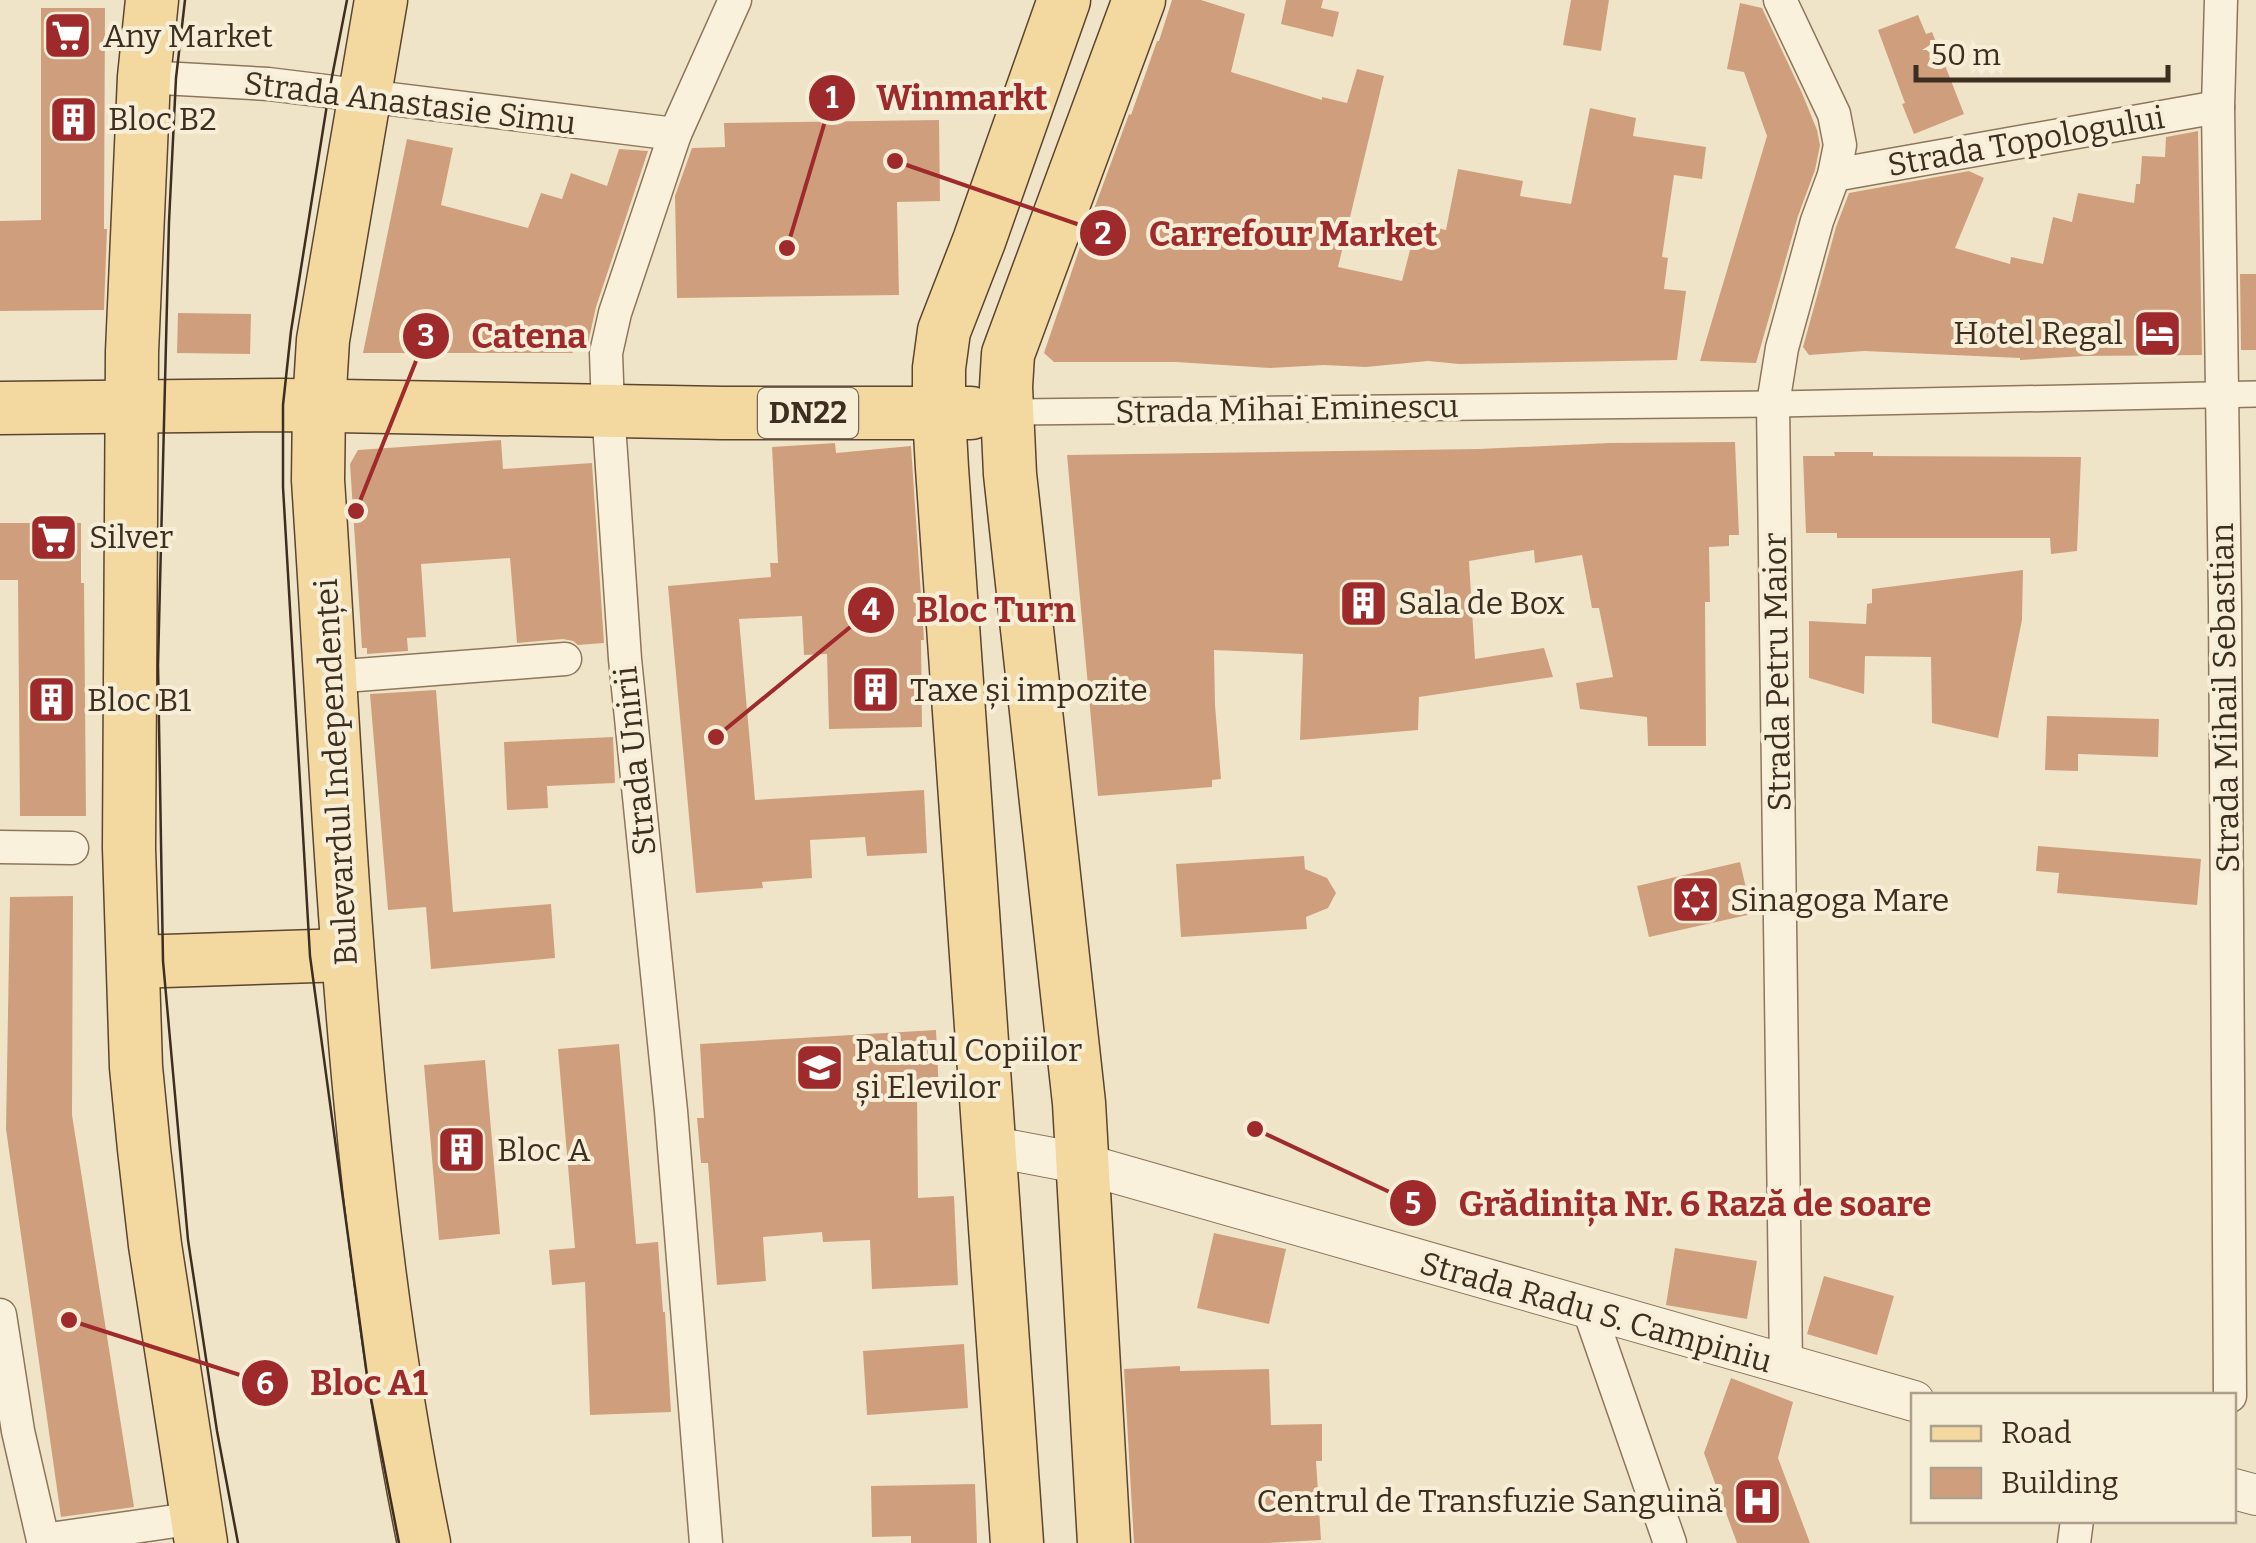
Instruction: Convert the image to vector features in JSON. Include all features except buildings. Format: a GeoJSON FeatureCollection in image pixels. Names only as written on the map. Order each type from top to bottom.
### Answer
{"type":"FeatureCollection","features":[{"type":"Feature","properties":{"kind":"main road"},"geometry":{"type":"LineString","coordinates":[[152,0],[144,76],[132,407],[129,848],[136,1067],[155,1245],[199,1531]]}},
{"type":"Feature","properties":{"kind":"main road","name":"Bulevardul Independenței"},"geometry":{"type":"LineString","coordinates":[[381,0],[323,340],[318,480],[346,955],[373,1218],[407,1456],[424,1543]]}},
{"type":"Feature","properties":{"kind":"main road"},"geometry":{"type":"LineString","coordinates":[[1017,1543],[939,414],[939,368],[944,331],[1064,0]]}},
{"type":"Feature","properties":{"kind":"main road"},"geometry":{"type":"LineString","coordinates":[[1104,1543],[1079,1102],[1010,474],[1008,354],[1140,0]]}},
{"type":"Feature","properties":{"kind":"main road","name":"Strada Mihai Eminescu"},"geometry":{"type":"LineString","coordinates":[[319,406],[1007,412]]}},
{"type":"Feature","properties":{"kind":"main road","name":"DN22"},"geometry":{"type":"LineString","coordinates":[[0,408],[319,406]]}},
{"type":"Feature","properties":{"kind":"main road"},"geometry":{"type":"LineString","coordinates":[[134,962],[346,955]]}},
{"type":"Feature","properties":{"kind":"street","name":"Strada Unirii"},"geometry":{"type":"LineString","coordinates":[[706,1543],[671,1111],[625,660],[606,352],[675,134],[735,0]]}},
{"type":"Feature","properties":{"kind":"street","name":"Strada Petru Maior"},"geometry":{"type":"LineString","coordinates":[[1780,0],[1834,114],[1840,145],[1782,348],[1773,404],[1786,1366]]}},
{"type":"Feature","properties":{"kind":"street","name":"Strada Mihail Sebastian"},"geometry":{"type":"LineString","coordinates":[[2221,0],[2218,107],[2230,1393]]}},
{"type":"Feature","properties":{"kind":"street","name":"Strada Anastasie Simu"},"geometry":{"type":"LineString","coordinates":[[144,76],[268,84],[675,134]]}},
{"type":"Feature","properties":{"kind":"street","name":"Strada Topologului"},"geometry":{"type":"LineString","coordinates":[[1834,175],[2218,107]]}},
{"type":"Feature","properties":{"kind":"street","name":"Strada Mihai Eminescu"},"geometry":{"type":"LineString","coordinates":[[1007,412],[1773,404],[2256,394]]}},
{"type":"Feature","properties":{"kind":"street"},"geometry":{"type":"LineString","coordinates":[[331,677],[566,659]]}},
{"type":"Feature","properties":{"kind":"street"},"geometry":{"type":"LineString","coordinates":[[0,847],[72,848]]}},
{"type":"Feature","properties":{"kind":"street","name":"Strada Radu S. Campiniu"},"geometry":{"type":"LineString","coordinates":[[989,1146],[1084,1164],[1911,1400]]}},
{"type":"Feature","properties":{"kind":"street"},"geometry":{"type":"LineString","coordinates":[[1589,1310],[1670,1543]]}},
{"type":"Feature","properties":{"kind":"street"},"geometry":{"type":"LineString","coordinates":[[0,1315],[18,1432],[43,1540],[199,1531]]}},
{"type":"Feature","properties":{"kind":"tram line"},"geometry":{"type":"LineString","coordinates":[[185,0],[176,78],[169,222],[158,665],[163,961],[188,1240],[238,1543]]}},
{"type":"Feature","properties":{"kind":"tram line"},"geometry":{"type":"LineString","coordinates":[[347,0],[291,331],[283,405],[283,487],[310,956],[368,1383],[399,1543]]}},
{"type":"Feature","properties":{"kind":"place","name":"Any Market"},"geometry":{"type":"Point","coordinates":[68,36]}},
{"type":"Feature","properties":{"kind":"place","name":"Bloc B2"},"geometry":{"type":"Point","coordinates":[73,119]}},
{"type":"Feature","properties":{"kind":"place","name":"Carrefour Market"},"geometry":{"type":"Point","coordinates":[895,161]}},
{"type":"Feature","properties":{"kind":"place","name":"Winmarkt"},"geometry":{"type":"Point","coordinates":[787,248]}},
{"type":"Feature","properties":{"kind":"place","name":"Hotel Regal"},"geometry":{"type":"Point","coordinates":[2158,333]}},
{"type":"Feature","properties":{"kind":"place","name":"Catena"},"geometry":{"type":"Point","coordinates":[356,511]}},
{"type":"Feature","properties":{"kind":"place","name":"Silver"},"geometry":{"type":"Point","coordinates":[54,537]}},
{"type":"Feature","properties":{"kind":"place","name":"Sala de Box"},"geometry":{"type":"Point","coordinates":[1363,603]}},
{"type":"Feature","properties":{"kind":"place","name":"Taxe și impozite"},"geometry":{"type":"Point","coordinates":[875,690]}},
{"type":"Feature","properties":{"kind":"place","name":"Bloc B1"},"geometry":{"type":"Point","coordinates":[52,700]}},
{"type":"Feature","properties":{"kind":"place","name":"Bloc Turn"},"geometry":{"type":"Point","coordinates":[716,737]}},
{"type":"Feature","properties":{"kind":"place","name":"Sinagoga Mare"},"geometry":{"type":"Point","coordinates":[1695,900]}},
{"type":"Feature","properties":{"kind":"place","name":"Palatul Copiilor și Elevilor"},"geometry":{"type":"Point","coordinates":[820,1068]}},
{"type":"Feature","properties":{"kind":"place","name":"Grădinița Nr. 6 Rază de soare"},"geometry":{"type":"Point","coordinates":[1255,1129]}},
{"type":"Feature","properties":{"kind":"place","name":"Bloc A"},"geometry":{"type":"Point","coordinates":[462,1150]}},
{"type":"Feature","properties":{"kind":"place","name":"Bloc A1"},"geometry":{"type":"Point","coordinates":[69,1320]}},
{"type":"Feature","properties":{"kind":"place","name":"Centrul de Transfuzie Sanguină"},"geometry":{"type":"Point","coordinates":[1758,1501]}}]}
